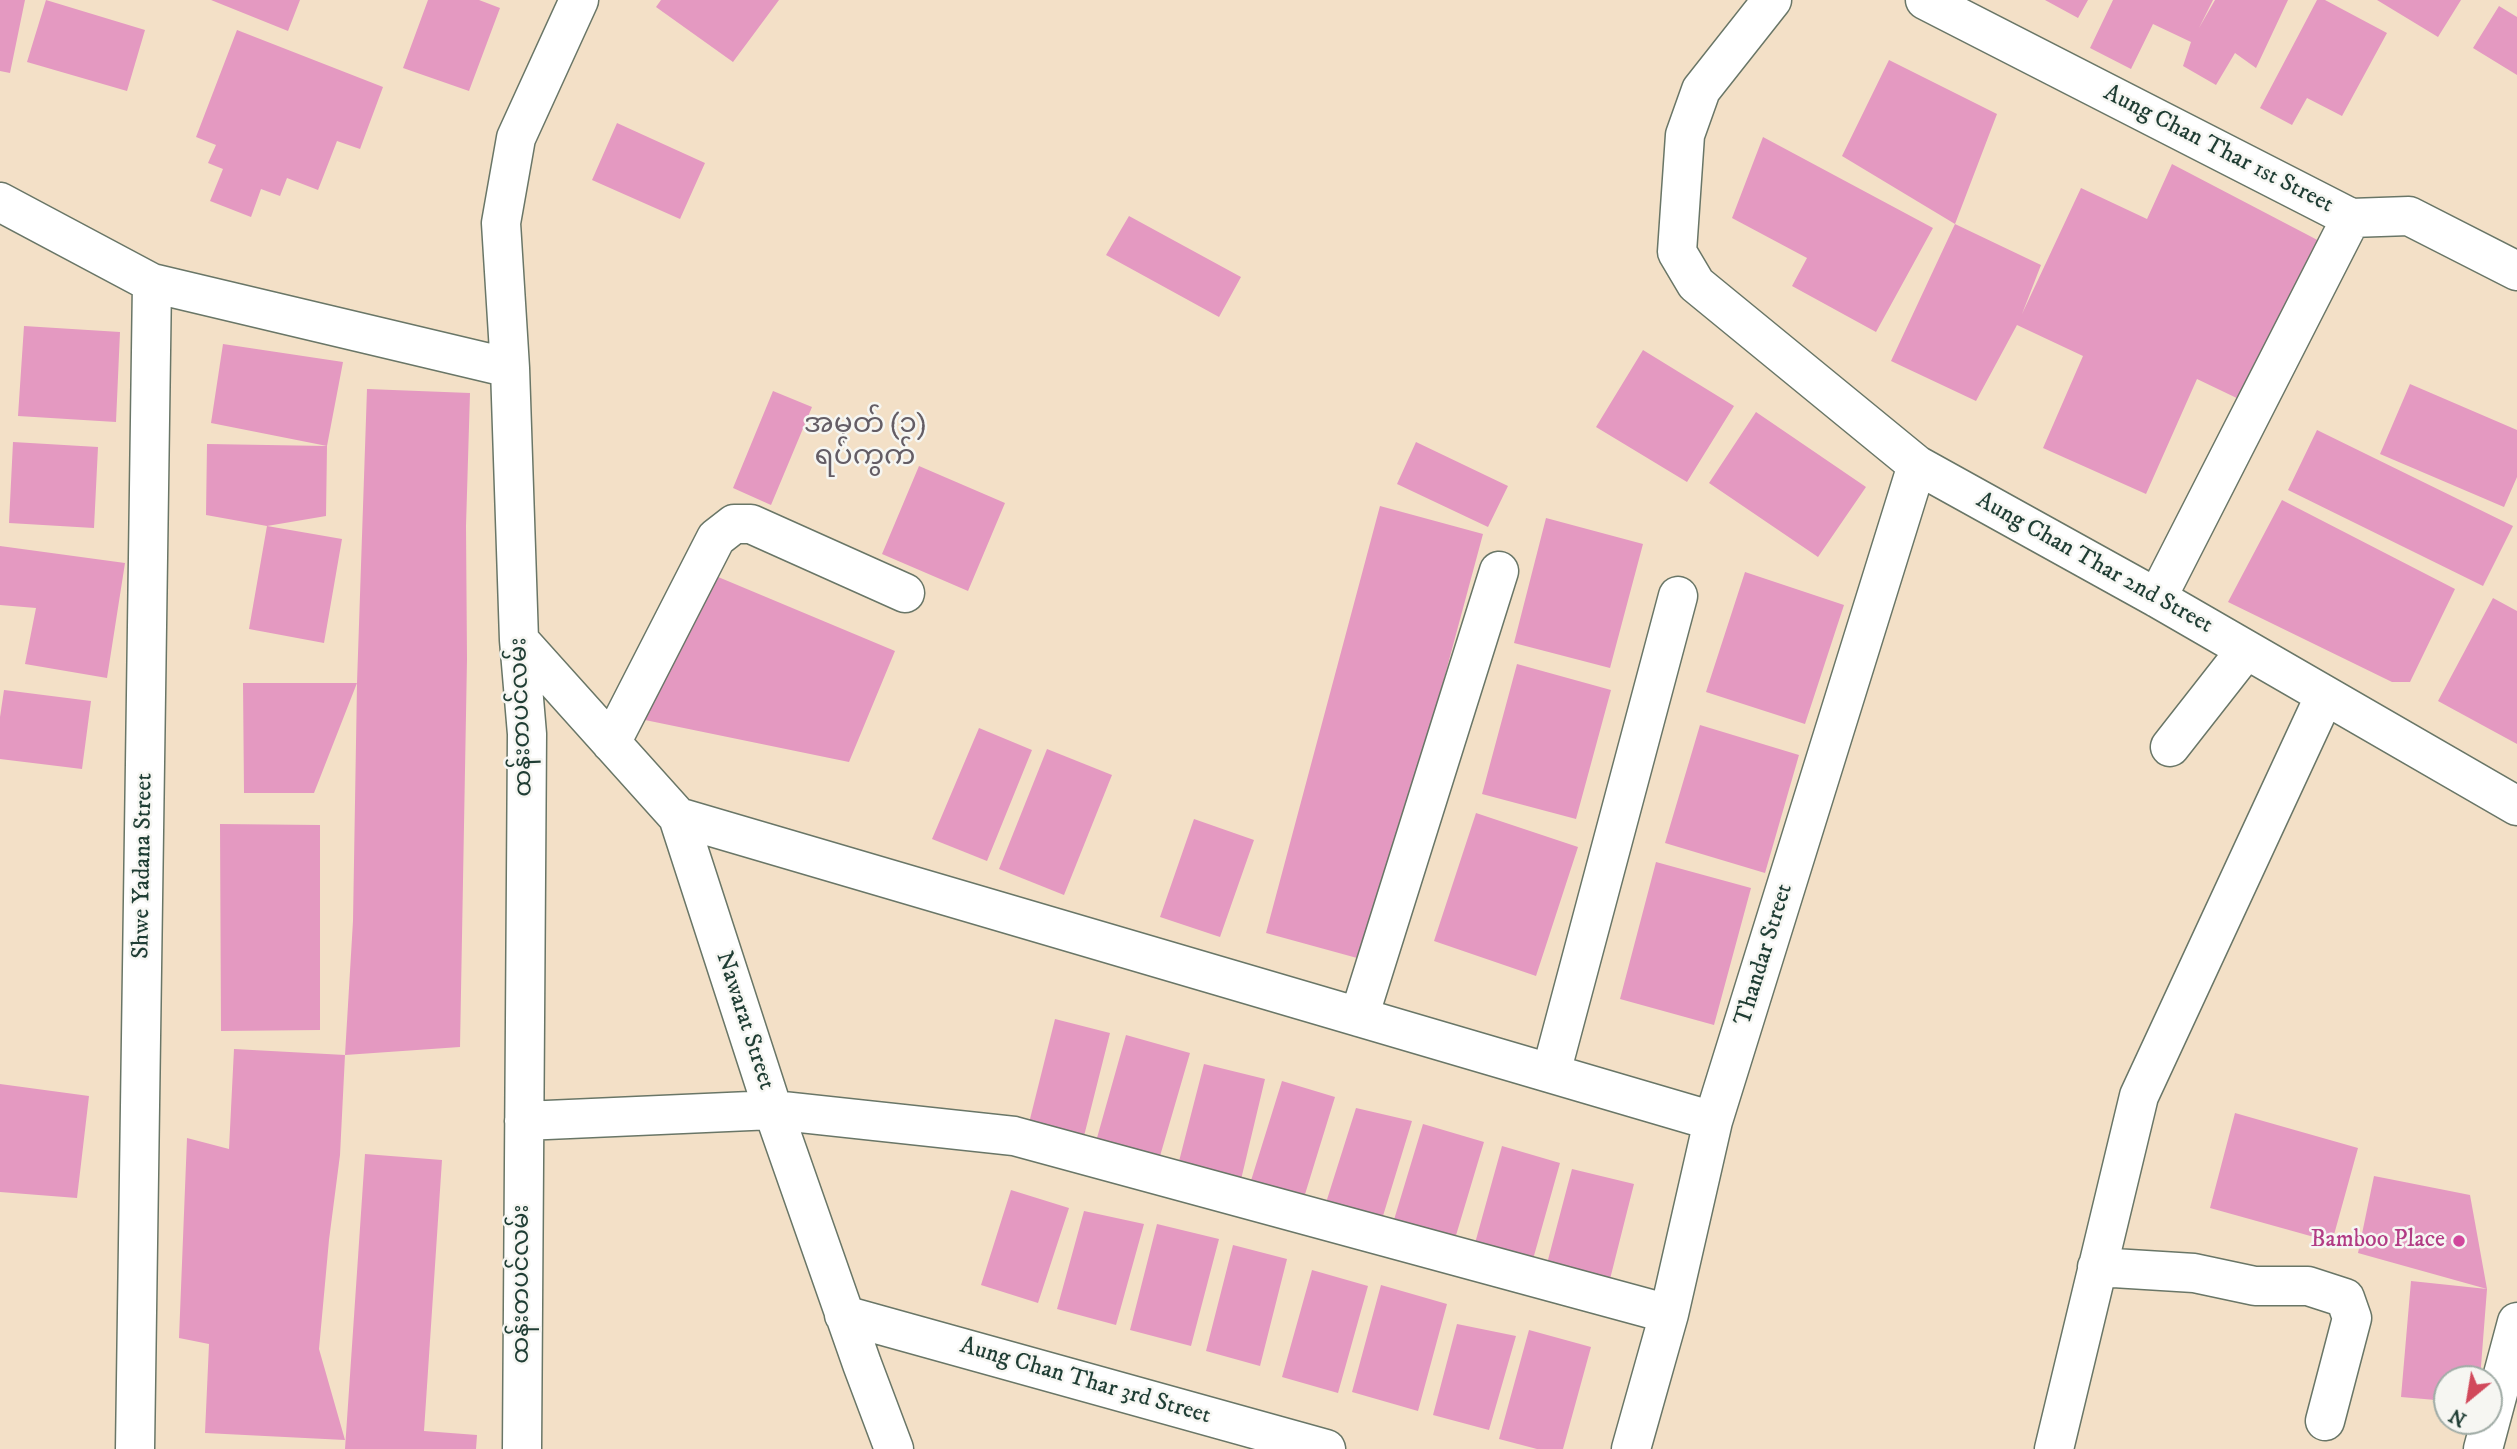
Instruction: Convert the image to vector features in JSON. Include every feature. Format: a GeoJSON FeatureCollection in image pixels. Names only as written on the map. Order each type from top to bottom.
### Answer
{"type":"FeatureCollection","features":[{"type":"Feature","properties":{"kind":"street","name":"ထန်းတပင်လမ်း"},"geometry":{"type":"LineString","coordinates":[[522,1449],[527,734],[519,639],[510,368],[501,223],[516,138],[579,0]]}},
{"type":"Feature","properties":{"kind":"street","name":"Aung Chan Thar 2nd Street"},"geometry":{"type":"LineString","coordinates":[[1772,0],[1701,90],[1685,135],[1677,252],[1696,284],[1917,465],[2157,598],[2517,806]]}},
{"type":"Feature","properties":{"kind":"street","name":"Aung Chan Thar 1st Street"},"geometry":{"type":"LineString","coordinates":[[1925,0],[2351,218],[2409,216],[2517,271]]}},
{"type":"Feature","properties":{"kind":"street"},"geometry":{"type":"LineString","coordinates":[[0,202],[152,282],[510,368]]}},
{"type":"Feature","properties":{"kind":"street"},"geometry":{"type":"LineString","coordinates":[[2157,598],[2351,218]]}},
{"type":"Feature","properties":{"kind":"street","name":"Shwe Yadana Street"},"geometry":{"type":"LineString","coordinates":[[135,1449],[152,282]]}},
{"type":"Feature","properties":{"kind":"street","name":"Thandar Street"},"geometry":{"type":"LineString","coordinates":[[1631,1449],[1669,1314],[1713,1121],[1917,465]]}},
{"type":"Feature","properties":{"kind":"street"},"geometry":{"type":"LineString","coordinates":[[611,743],[716,538],[734,524],[751,524],[905,593]]}},
{"type":"Feature","properties":{"kind":"street"},"geometry":{"type":"LineString","coordinates":[[1359,1017],[1499,571]]}},
{"type":"Feature","properties":{"kind":"street"},"geometry":{"type":"LineString","coordinates":[[1551,1073],[1678,596]]}},
{"type":"Feature","properties":{"kind":"street","name":"Nawarat Street"},"geometry":{"type":"LineString","coordinates":[[519,639],[678,817],[773,1110],[894,1449]]}},
{"type":"Feature","properties":{"kind":"street"},"geometry":{"type":"LineString","coordinates":[[2170,747],[2246,650]]}},
{"type":"Feature","properties":{"kind":"street"},"geometry":{"type":"LineString","coordinates":[[2054,1449],[2140,1096],[2325,695]]}},
{"type":"Feature","properties":{"kind":"street"},"geometry":{"type":"LineString","coordinates":[[678,817],[1713,1121]]}},
{"type":"Feature","properties":{"kind":"street"},"geometry":{"type":"LineString","coordinates":[[524,1121],[773,1110],[1014,1136],[1669,1314]]}},
{"type":"Feature","properties":{"kind":"street"},"geometry":{"type":"LineString","coordinates":[[2097,1267],[2194,1273],[2255,1286],[2308,1286],[2345,1298],[2352,1318],[2325,1421]]}},
{"type":"Feature","properties":{"kind":"street","name":"Aung Chan Thar 3rd Street"},"geometry":{"type":"LineString","coordinates":[[844,1315],[1326,1449]]}},
{"type":"Feature","properties":{"kind":"street"},"geometry":{"type":"LineString","coordinates":[[2483,1449],[2517,1322]]}},
{"type":"Feature","properties":{"kind":"building"},"geometry":{"type":"Polygon","coordinates":[[[0,0],[25,0],[10,73],[0,71],[0,0]]]}},
{"type":"Feature","properties":{"kind":"building"},"geometry":{"type":"Polygon","coordinates":[[[46,0],[145,30],[127,91],[27,62],[46,0]]]}},
{"type":"Feature","properties":{"kind":"building"},"geometry":{"type":"Polygon","coordinates":[[[211,0],[300,0],[288,31],[211,0]]]}},
{"type":"Feature","properties":{"kind":"building"},"geometry":{"type":"Polygon","coordinates":[[[428,0],[479,0],[500,8],[469,91],[403,68],[428,0]]]}},
{"type":"Feature","properties":{"kind":"building"},"geometry":{"type":"Polygon","coordinates":[[[661,0],[779,0],[733,62],[656,7],[661,0]]]}},
{"type":"Feature","properties":{"kind":"building"},"geometry":{"type":"Polygon","coordinates":[[[2045,0],[2088,0],[2078,18],[2045,0]]]}},
{"type":"Feature","properties":{"kind":"building"},"geometry":{"type":"Polygon","coordinates":[[[2113,0],[2213,0],[2199,28],[2215,0],[2288,0],[2256,68],[2235,53],[2216,85],[2183,66],[2191,42],[2153,24],[2131,69],[2090,48],[2113,0]]]}},
{"type":"Feature","properties":{"kind":"building"},"geometry":{"type":"Polygon","coordinates":[[[2317,0],[2325,0],[2387,33],[2342,116],[2307,98],[2292,125],[2260,108],[2317,0]]]}},
{"type":"Feature","properties":{"kind":"building"},"geometry":{"type":"Polygon","coordinates":[[[2377,0],[2461,0],[2438,37],[2377,0]]]}},
{"type":"Feature","properties":{"kind":"building"},"geometry":{"type":"Polygon","coordinates":[[[2499,6],[2517,17],[2517,75],[2473,48],[2499,6]]]}},
{"type":"Feature","properties":{"kind":"building"},"geometry":{"type":"Polygon","coordinates":[[[237,30],[383,87],[360,149],[337,141],[318,190],[287,178],[280,196],[261,189],[251,217],[210,201],[223,169],[208,163],[216,145],[196,137],[237,30]]]}},
{"type":"Feature","properties":{"kind":"building"},"geometry":{"type":"Polygon","coordinates":[[[1889,60],[1997,114],[1955,224],[1842,156],[1889,60]]]}},
{"type":"Feature","properties":{"kind":"building"},"geometry":{"type":"Polygon","coordinates":[[[617,123],[705,163],[680,219],[592,180],[617,123]]]}},
{"type":"Feature","properties":{"kind":"building"},"geometry":{"type":"Polygon","coordinates":[[[1763,137],[1933,228],[1876,332],[1792,286],[1807,258],[1732,218],[1763,137]]]}},
{"type":"Feature","properties":{"kind":"building"},"geometry":{"type":"Polygon","coordinates":[[[2172,164],[2327,245],[2245,402],[2197,379],[2146,494],[2043,448],[2083,356],[2017,325],[1976,401],[1891,361],[1955,224],[2041,265],[2022,314],[2081,188],[2147,219],[2172,164]]]}},
{"type":"Feature","properties":{"kind":"building"},"geometry":{"type":"Polygon","coordinates":[[[1129,216],[1241,277],[1219,317],[1106,255],[1129,216]]]}},
{"type":"Feature","properties":{"kind":"building"},"geometry":{"type":"Polygon","coordinates":[[[24,326],[120,332],[116,422],[18,416],[24,326]]]}},
{"type":"Feature","properties":{"kind":"building"},"geometry":{"type":"Polygon","coordinates":[[[223,344],[343,362],[327,446],[211,423],[223,344]]]}},
{"type":"Feature","properties":{"kind":"building"},"geometry":{"type":"Polygon","coordinates":[[[1643,350],[1734,406],[1687,482],[1596,427],[1643,350]]]}},
{"type":"Feature","properties":{"kind":"building"},"geometry":{"type":"Polygon","coordinates":[[[2410,384],[2517,430],[2517,477],[2504,507],[2380,454],[2410,384]]]}},
{"type":"Feature","properties":{"kind":"building"},"geometry":{"type":"Polygon","coordinates":[[[367,389],[470,393],[460,1047],[345,1055],[353,921],[357,683],[367,389]]]}},
{"type":"Feature","properties":{"kind":"building"},"geometry":{"type":"Polygon","coordinates":[[[773,391],[812,407],[771,505],[733,488],[773,391]]]}},
{"type":"Feature","properties":{"kind":"building"},"geometry":{"type":"Polygon","coordinates":[[[1756,412],[1866,487],[1818,557],[1709,483],[1756,412]]]}},
{"type":"Feature","properties":{"kind":"building"},"geometry":{"type":"Polygon","coordinates":[[[2317,430],[2513,526],[2483,586],[2288,490],[2317,430]]]}},
{"type":"Feature","properties":{"kind":"building"},"geometry":{"type":"Polygon","coordinates":[[[13,442],[98,447],[94,528],[9,523],[13,442]]]}},
{"type":"Feature","properties":{"kind":"building"},"geometry":{"type":"Polygon","coordinates":[[[1416,442],[1508,486],[1488,527],[1397,484],[1416,442]]]}},
{"type":"Feature","properties":{"kind":"building"},"geometry":{"type":"Polygon","coordinates":[[[207,444],[327,446],[326,516],[267,526],[206,515],[207,444]]]}},
{"type":"Feature","properties":{"kind":"building"},"geometry":{"type":"Polygon","coordinates":[[[919,466],[1005,503],[968,591],[882,554],[919,466]]]}},
{"type":"Feature","properties":{"kind":"building"},"geometry":{"type":"Polygon","coordinates":[[[2282,500],[2455,589],[2410,682],[2392,682],[2228,602],[2282,500]]]}},
{"type":"Feature","properties":{"kind":"building"},"geometry":{"type":"Polygon","coordinates":[[[1380,506],[1483,534],[1368,961],[1266,933],[1380,506]]]}},
{"type":"Feature","properties":{"kind":"building"},"geometry":{"type":"Polygon","coordinates":[[[1546,518],[1643,544],[1610,668],[1514,643],[1546,518]]]}},
{"type":"Feature","properties":{"kind":"building"},"geometry":{"type":"Polygon","coordinates":[[[267,526],[342,539],[324,643],[249,629],[267,526]]]}},
{"type":"Feature","properties":{"kind":"building"},"geometry":{"type":"Polygon","coordinates":[[[0,546],[125,563],[107,678],[25,664],[36,608],[0,605],[0,546]]]}},
{"type":"Feature","properties":{"kind":"building"},"geometry":{"type":"Polygon","coordinates":[[[1745,572],[1844,605],[1805,724],[1706,692],[1745,572]]]}},
{"type":"Feature","properties":{"kind":"building"},"geometry":{"type":"Polygon","coordinates":[[[711,574],[895,651],[849,762],[645,720],[711,574]]]}},
{"type":"Feature","properties":{"kind":"building"},"geometry":{"type":"Polygon","coordinates":[[[2493,598],[2517,611],[2517,744],[2438,701],[2493,598]]]}},
{"type":"Feature","properties":{"kind":"building"},"geometry":{"type":"Polygon","coordinates":[[[1517,664],[1611,690],[1576,819],[1482,794],[1517,664]]]}},
{"type":"Feature","properties":{"kind":"building"},"geometry":{"type":"Polygon","coordinates":[[[243,683],[357,683],[314,793],[244,793],[243,683]]]}},
{"type":"Feature","properties":{"kind":"building"},"geometry":{"type":"Polygon","coordinates":[[[4,690],[91,701],[82,769],[0,759],[0,717],[4,690]]]}},
{"type":"Feature","properties":{"kind":"building"},"geometry":{"type":"Polygon","coordinates":[[[1700,725],[1799,755],[1765,873],[1665,843],[1700,725]]]}},
{"type":"Feature","properties":{"kind":"building"},"geometry":{"type":"Polygon","coordinates":[[[979,728],[1032,750],[987,861],[932,839],[979,728]]]}},
{"type":"Feature","properties":{"kind":"building"},"geometry":{"type":"Polygon","coordinates":[[[1047,749],[1112,775],[1064,895],[999,869],[1047,749]]]}},
{"type":"Feature","properties":{"kind":"building"},"geometry":{"type":"Polygon","coordinates":[[[1476,813],[1578,847],[1536,976],[1434,941],[1476,813]]]}},
{"type":"Feature","properties":{"kind":"building"},"geometry":{"type":"Polygon","coordinates":[[[1194,819],[1254,840],[1220,937],[1160,917],[1194,819]]]}},
{"type":"Feature","properties":{"kind":"building"},"geometry":{"type":"Polygon","coordinates":[[[220,824],[320,825],[320,1030],[221,1031],[220,824]]]}},
{"type":"Feature","properties":{"kind":"building"},"geometry":{"type":"Polygon","coordinates":[[[1656,862],[1751,888],[1714,1025],[1620,999],[1656,862]]]}},
{"type":"Feature","properties":{"kind":"building"},"geometry":{"type":"Polygon","coordinates":[[[1055,1019],[1110,1033],[1082,1144],[1027,1131],[1055,1019]]]}},
{"type":"Feature","properties":{"kind":"building"},"geometry":{"type":"Polygon","coordinates":[[[1126,1035],[1190,1053],[1158,1163],[1095,1145],[1126,1035]]]}},
{"type":"Feature","properties":{"kind":"building"},"geometry":{"type":"Polygon","coordinates":[[[234,1049],[345,1055],[340,1155],[319,1349],[345,1440],[205,1433],[209,1344],[179,1338],[187,1138],[229,1149],[234,1049]]]}},
{"type":"Feature","properties":{"kind":"building"},"geometry":{"type":"Polygon","coordinates":[[[1204,1064],[1265,1079],[1239,1188],[1176,1173],[1204,1064]]]}},
{"type":"Feature","properties":{"kind":"building"},"geometry":{"type":"Polygon","coordinates":[[[1282,1081],[1335,1097],[1302,1204],[1249,1187],[1282,1081]]]}},
{"type":"Feature","properties":{"kind":"building"},"geometry":{"type":"Polygon","coordinates":[[[0,1084],[89,1096],[77,1198],[0,1192],[0,1084]]]}},
{"type":"Feature","properties":{"kind":"building"},"geometry":{"type":"Polygon","coordinates":[[[1356,1108],[1412,1121],[1379,1229],[1324,1209],[1356,1108]]]}},
{"type":"Feature","properties":{"kind":"building"},"geometry":{"type":"Polygon","coordinates":[[[2235,1113],[2358,1148],[2332,1242],[2210,1208],[2235,1113]]]}},
{"type":"Feature","properties":{"kind":"building"},"geometry":{"type":"Polygon","coordinates":[[[1423,1124],[1484,1142],[1451,1252],[1390,1233],[1423,1124]]]}},
{"type":"Feature","properties":{"kind":"building"},"geometry":{"type":"Polygon","coordinates":[[[1502,1146],[1560,1163],[1530,1270],[1472,1254],[1502,1146]]]}},
{"type":"Feature","properties":{"kind":"building"},"geometry":{"type":"Polygon","coordinates":[[[365,1154],[442,1160],[424,1431],[477,1435],[476,1449],[345,1449],[365,1154]]]}},
{"type":"Feature","properties":{"kind":"building"},"geometry":{"type":"Polygon","coordinates":[[[1572,1169],[1634,1184],[1607,1291],[1544,1275],[1572,1169]]]}},
{"type":"Feature","properties":{"kind":"building"},"geometry":{"type":"Polygon","coordinates":[[[2374,1176],[2470,1195],[2487,1289],[2358,1253],[2374,1176]]]}},
{"type":"Feature","properties":{"kind":"building"},"geometry":{"type":"Polygon","coordinates":[[[1011,1190],[1069,1208],[1038,1303],[981,1285],[1011,1190]]]}},
{"type":"Feature","properties":{"kind":"building"},"geometry":{"type":"Polygon","coordinates":[[[1084,1211],[1144,1224],[1116,1325],[1057,1309],[1084,1211]]]}},
{"type":"Feature","properties":{"kind":"building"},"geometry":{"type":"Polygon","coordinates":[[[1157,1224],[1219,1239],[1191,1346],[1130,1330],[1157,1224]]]}},
{"type":"Feature","properties":{"kind":"building"},"geometry":{"type":"Polygon","coordinates":[[[1233,1245],[1287,1259],[1260,1366],[1206,1351],[1233,1245]]]}},
{"type":"Feature","properties":{"kind":"building"},"geometry":{"type":"Polygon","coordinates":[[[1312,1270],[1368,1286],[1338,1393],[1282,1377],[1312,1270]]]}},
{"type":"Feature","properties":{"kind":"building"},"geometry":{"type":"Polygon","coordinates":[[[2411,1281],[2487,1289],[2481,1365],[2433,1365],[2433,1400],[2401,1397],[2411,1281]]]}},
{"type":"Feature","properties":{"kind":"building"},"geometry":{"type":"Polygon","coordinates":[[[1381,1285],[1447,1304],[1418,1411],[1352,1392],[1381,1285]]]}},
{"type":"Feature","properties":{"kind":"building"},"geometry":{"type":"Polygon","coordinates":[[[1457,1324],[1516,1336],[1489,1430],[1433,1415],[1457,1324]]]}},
{"type":"Feature","properties":{"kind":"building"},"geometry":{"type":"Polygon","coordinates":[[[1529,1330],[1591,1347],[1563,1449],[1537,1449],[1499,1439],[1529,1330]]]}},
{"type":"Feature","properties":{"kind":"place","name":"Bamboo Place"},"geometry":{"type":"Point","coordinates":[2459,1241]}},
{"type":"Feature","properties":{"kind":"district","name":"အမှတ် (၁) ရပ်ကွက်"},"geometry":{"type":"Point","coordinates":[865,442]}}]}
